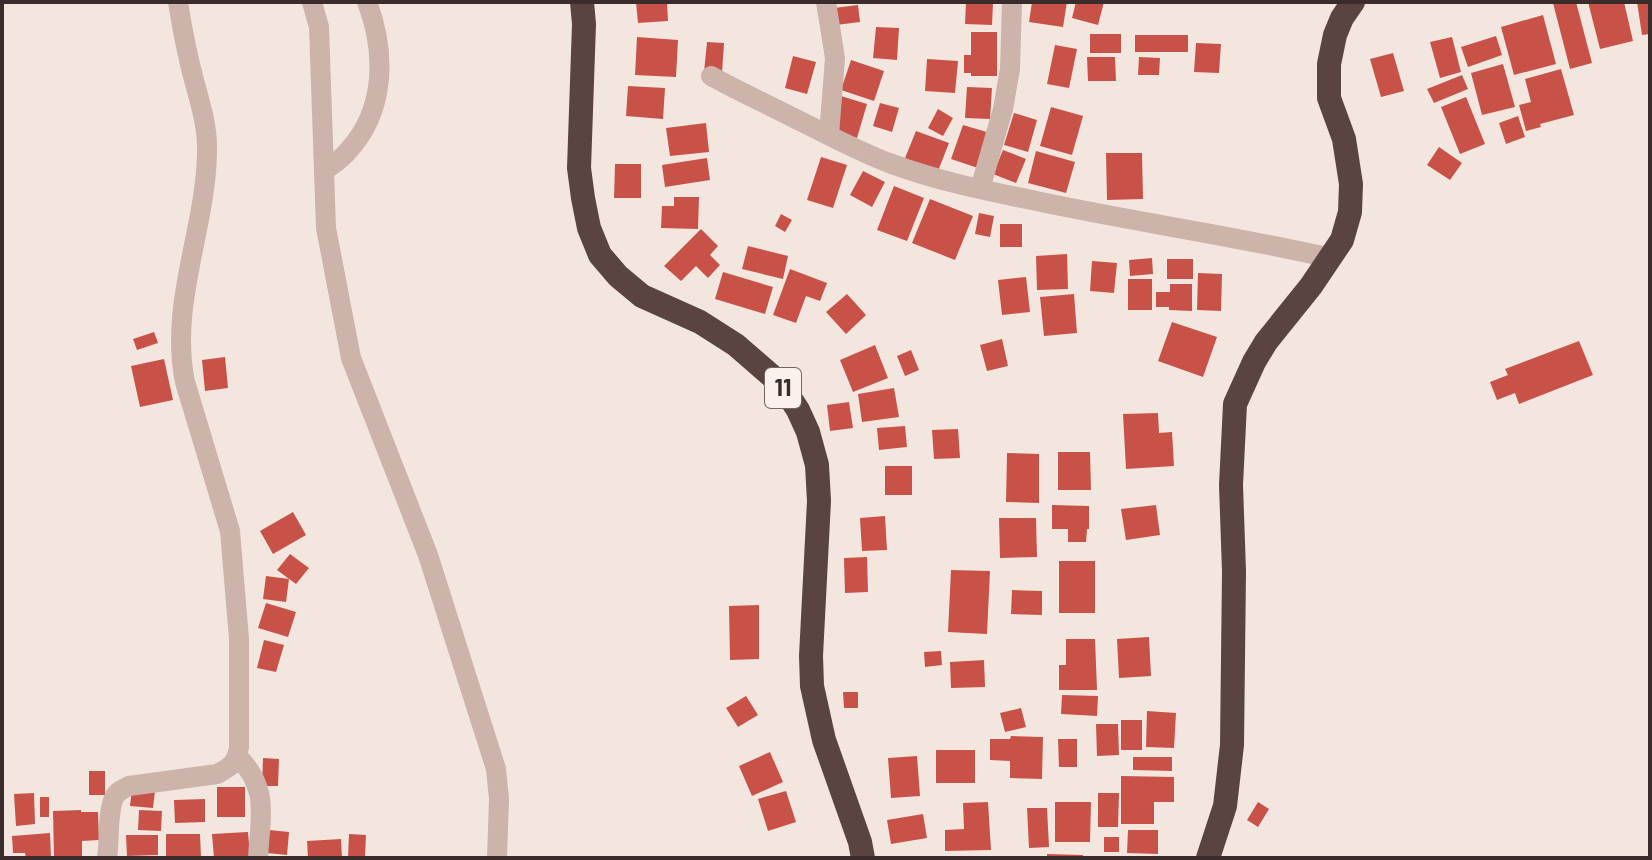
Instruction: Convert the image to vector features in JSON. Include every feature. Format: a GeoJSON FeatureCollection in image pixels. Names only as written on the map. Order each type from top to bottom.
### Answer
{"type":"FeatureCollection","features":[{"type":"Feature","properties":{"kind":"highway","name":"11"},"geometry":{"type":"LineString","coordinates":[[582,2],[583,83],[579,168],[589,228],[600,255],[618,276],[642,296],[700,322],[759,364],[781,384],[808,432],[817,465],[819,501],[812,686],[824,740],[863,858]]}},
{"type":"Feature","properties":{"kind":"highway"},"geometry":{"type":"LineString","coordinates":[[1208,858],[1225,806],[1232,745],[1234,571],[1231,485],[1235,404],[1266,342],[1311,286],[1342,240],[1350,212],[1351,184],[1344,139],[1329,98],[1329,64],[1335,35],[1353,2]]}},
{"type":"Feature","properties":{"kind":"street"},"geometry":{"type":"LineString","coordinates":[[107,858],[112,808],[120,790],[129,786],[217,774],[235,762],[237,756],[239,639],[230,531],[181,361],[185,289],[208,151],[203,114],[178,2]]}},
{"type":"Feature","properties":{"kind":"street"},"geometry":{"type":"LineString","coordinates":[[312,2],[319,27],[326,228],[351,358],[428,555],[496,769],[499,799],[497,858]]}},
{"type":"Feature","properties":{"kind":"street"},"geometry":{"type":"LineString","coordinates":[[324,171],[348,152],[376,106],[380,75],[374,21],[367,2]]}},
{"type":"Feature","properties":{"kind":"street"},"geometry":{"type":"LineString","coordinates":[[826,2],[835,58],[829,135]]}},
{"type":"Feature","properties":{"kind":"street"},"geometry":{"type":"LineString","coordinates":[[980,189],[1003,109],[1010,69],[1012,2]]}},
{"type":"Feature","properties":{"kind":"street"},"geometry":{"type":"LineString","coordinates":[[711,76],[893,165],[980,189],[1136,222],[1258,241],[1331,258]]}},
{"type":"Feature","properties":{"kind":"street"},"geometry":{"type":"LineString","coordinates":[[237,756],[250,769],[261,796],[258,858]]}},
{"type":"Feature","properties":{"kind":"building"},"geometry":{"type":"Polygon","coordinates":[[[636,2],[667,2],[668,21],[638,23],[636,2]]]}},
{"type":"Feature","properties":{"kind":"building"},"geometry":{"type":"Polygon","coordinates":[[[966,2],[993,3],[992,25],[965,24],[966,2]]]}},
{"type":"Feature","properties":{"kind":"building"},"geometry":{"type":"Polygon","coordinates":[[[1032,2],[1067,2],[1063,27],[1029,22],[1032,2]]]}},
{"type":"Feature","properties":{"kind":"building"},"geometry":{"type":"Polygon","coordinates":[[[1076,2],[1104,2],[1098,25],[1072,18],[1076,2]]]}},
{"type":"Feature","properties":{"kind":"building"},"geometry":{"type":"Polygon","coordinates":[[[1576,2],[1592,63],[1570,69],[1553,3],[1576,2]]]}},
{"type":"Feature","properties":{"kind":"building"},"geometry":{"type":"Polygon","coordinates":[[[1588,2],[1624,2],[1633,41],[1600,49],[1588,2]]]}},
{"type":"Feature","properties":{"kind":"building"},"geometry":{"type":"Polygon","coordinates":[[[1637,2],[1650,2],[1650,34],[1642,35],[1637,2]]]}},
{"type":"Feature","properties":{"kind":"building"},"geometry":{"type":"Polygon","coordinates":[[[858,5],[860,22],[836,25],[834,8],[858,5]]]}},
{"type":"Feature","properties":{"kind":"building"},"geometry":{"type":"Polygon","coordinates":[[[1543,15],[1556,64],[1514,75],[1501,27],[1543,15]]]}},
{"type":"Feature","properties":{"kind":"building"},"geometry":{"type":"Polygon","coordinates":[[[876,27],[899,28],[897,60],[873,58],[876,27]]]}},
{"type":"Feature","properties":{"kind":"building"},"geometry":{"type":"Polygon","coordinates":[[[971,32],[997,32],[997,76],[964,73],[964,55],[971,55],[971,32]]]}},
{"type":"Feature","properties":{"kind":"building"},"geometry":{"type":"Polygon","coordinates":[[[1090,34],[1121,34],[1121,53],[1090,53],[1090,34]]]}},
{"type":"Feature","properties":{"kind":"building"},"geometry":{"type":"Polygon","coordinates":[[[1135,35],[1188,35],[1188,52],[1135,52],[1135,35]]]}},
{"type":"Feature","properties":{"kind":"building"},"geometry":{"type":"Polygon","coordinates":[[[1496,36],[1502,55],[1468,67],[1461,47],[1496,36]]]}},
{"type":"Feature","properties":{"kind":"building"},"geometry":{"type":"Polygon","coordinates":[[[637,37],[678,40],[676,77],[635,75],[637,37]]]}},
{"type":"Feature","properties":{"kind":"building"},"geometry":{"type":"Polygon","coordinates":[[[1452,37],[1461,72],[1440,78],[1430,42],[1452,37]]]}},
{"type":"Feature","properties":{"kind":"building"},"geometry":{"type":"Polygon","coordinates":[[[707,42],[724,43],[722,73],[704,72],[707,42]]]}},
{"type":"Feature","properties":{"kind":"building"},"geometry":{"type":"Polygon","coordinates":[[[1196,43],[1221,44],[1219,73],[1194,72],[1196,43]]]}},
{"type":"Feature","properties":{"kind":"building"},"geometry":{"type":"Polygon","coordinates":[[[1055,45],[1077,49],[1069,88],[1047,84],[1055,45]]]}},
{"type":"Feature","properties":{"kind":"building"},"geometry":{"type":"Polygon","coordinates":[[[1393,53],[1404,91],[1381,97],[1370,59],[1393,53]]]}},
{"type":"Feature","properties":{"kind":"building"},"geometry":{"type":"Polygon","coordinates":[[[793,56],[816,62],[807,94],[785,88],[793,56]]]}},
{"type":"Feature","properties":{"kind":"building"},"geometry":{"type":"Polygon","coordinates":[[[1087,57],[1115,57],[1116,81],[1088,81],[1087,57]]]}},
{"type":"Feature","properties":{"kind":"building"},"geometry":{"type":"Polygon","coordinates":[[[1139,57],[1160,58],[1159,75],[1138,75],[1139,57]]]}},
{"type":"Feature","properties":{"kind":"building"},"geometry":{"type":"Polygon","coordinates":[[[927,59],[958,61],[955,93],[925,91],[927,59]]]}},
{"type":"Feature","properties":{"kind":"building"},"geometry":{"type":"Polygon","coordinates":[[[851,60],[884,71],[874,101],[841,90],[851,60]]]}},
{"type":"Feature","properties":{"kind":"building"},"geometry":{"type":"Polygon","coordinates":[[[1503,64],[1515,107],[1482,115],[1471,73],[1503,64]]]}},
{"type":"Feature","properties":{"kind":"building"},"geometry":{"type":"Polygon","coordinates":[[[1561,69],[1574,115],[1526,131],[1519,105],[1531,102],[1525,79],[1561,69]]]}},
{"type":"Feature","properties":{"kind":"building"},"geometry":{"type":"Polygon","coordinates":[[[1462,75],[1468,89],[1434,103],[1427,89],[1462,75]]]}},
{"type":"Feature","properties":{"kind":"building"},"geometry":{"type":"Polygon","coordinates":[[[628,86],[665,88],[663,119],[626,116],[628,86]]]}},
{"type":"Feature","properties":{"kind":"building"},"geometry":{"type":"Polygon","coordinates":[[[967,87],[992,88],[990,119],[965,118],[967,87]]]}},
{"type":"Feature","properties":{"kind":"building"},"geometry":{"type":"Polygon","coordinates":[[[841,96],[867,104],[857,138],[830,130],[841,96]]]}},
{"type":"Feature","properties":{"kind":"building"},"geometry":{"type":"Polygon","coordinates":[[[1466,97],[1485,144],[1460,154],[1441,107],[1466,97]]]}},
{"type":"Feature","properties":{"kind":"building"},"geometry":{"type":"Polygon","coordinates":[[[880,103],[899,108],[892,132],[873,126],[880,103]]]}},
{"type":"Feature","properties":{"kind":"building"},"geometry":{"type":"Polygon","coordinates":[[[1051,107],[1083,116],[1072,155],[1040,146],[1051,107]]]}},
{"type":"Feature","properties":{"kind":"building"},"geometry":{"type":"Polygon","coordinates":[[[938,109],[953,118],[943,136],[928,128],[938,109]]]}},
{"type":"Feature","properties":{"kind":"building"},"geometry":{"type":"Polygon","coordinates":[[[1014,113],[1037,120],[1028,152],[1004,145],[1014,113]]]}},
{"type":"Feature","properties":{"kind":"building"},"geometry":{"type":"Polygon","coordinates":[[[1518,116],[1525,137],[1506,144],[1499,123],[1518,116]]]}},
{"type":"Feature","properties":{"kind":"building"},"geometry":{"type":"Polygon","coordinates":[[[706,123],[709,152],[670,156],[666,128],[706,123]]]}},
{"type":"Feature","properties":{"kind":"building"},"geometry":{"type":"Polygon","coordinates":[[[963,125],[990,133],[978,168],[951,159],[963,125]]]}},
{"type":"Feature","properties":{"kind":"building"},"geometry":{"type":"Polygon","coordinates":[[[916,131],[949,143],[936,176],[903,163],[916,131]]]}},
{"type":"Feature","properties":{"kind":"building"},"geometry":{"type":"Polygon","coordinates":[[[1439,147],[1462,163],[1450,180],[1427,165],[1439,147]]]}},
{"type":"Feature","properties":{"kind":"building"},"geometry":{"type":"Polygon","coordinates":[[[1003,150],[1026,159],[1016,183],[993,174],[1003,150]]]}},
{"type":"Feature","properties":{"kind":"building"},"geometry":{"type":"Polygon","coordinates":[[[1036,151],[1075,162],[1066,193],[1028,183],[1036,151]]]}},
{"type":"Feature","properties":{"kind":"building"},"geometry":{"type":"Polygon","coordinates":[[[1106,153],[1142,153],[1143,199],[1107,200],[1106,153]]]}},
{"type":"Feature","properties":{"kind":"building"},"geometry":{"type":"Polygon","coordinates":[[[821,157],[847,165],[833,208],[807,200],[821,157]]]}},
{"type":"Feature","properties":{"kind":"building"},"geometry":{"type":"Polygon","coordinates":[[[707,158],[710,180],[665,187],[662,165],[707,158]]]}},
{"type":"Feature","properties":{"kind":"building"},"geometry":{"type":"Polygon","coordinates":[[[615,164],[641,164],[641,198],[614,198],[615,164]]]}},
{"type":"Feature","properties":{"kind":"building"},"geometry":{"type":"Polygon","coordinates":[[[863,171],[885,182],[872,207],[850,195],[863,171]]]}},
{"type":"Feature","properties":{"kind":"building"},"geometry":{"type":"Polygon","coordinates":[[[894,186],[924,198],[907,241],[877,230],[894,186]]]}},
{"type":"Feature","properties":{"kind":"building"},"geometry":{"type":"Polygon","coordinates":[[[674,197],[699,197],[698,229],[661,228],[662,206],[674,206],[674,197]]]}},
{"type":"Feature","properties":{"kind":"building"},"geometry":{"type":"Polygon","coordinates":[[[930,199],[973,216],[955,260],[912,243],[930,199]]]}},
{"type":"Feature","properties":{"kind":"building"},"geometry":{"type":"Polygon","coordinates":[[[979,213],[994,216],[990,237],[975,234],[979,213]]]}},
{"type":"Feature","properties":{"kind":"building"},"geometry":{"type":"Polygon","coordinates":[[[781,214],[792,220],[785,232],[775,226],[781,214]]]}},
{"type":"Feature","properties":{"kind":"building"},"geometry":{"type":"Polygon","coordinates":[[[1000,224],[1022,224],[1022,247],[1000,247],[1000,224]]]}},
{"type":"Feature","properties":{"kind":"building"},"geometry":{"type":"Polygon","coordinates":[[[701,229],[718,246],[710,255],[720,265],[708,278],[696,266],[681,281],[664,266],[701,229]]]}},
{"type":"Feature","properties":{"kind":"building"},"geometry":{"type":"Polygon","coordinates":[[[748,246],[788,256],[783,279],[742,269],[748,246]]]}},
{"type":"Feature","properties":{"kind":"building"},"geometry":{"type":"Polygon","coordinates":[[[1067,254],[1068,289],[1037,290],[1036,256],[1067,254]]]}},
{"type":"Feature","properties":{"kind":"building"},"geometry":{"type":"Polygon","coordinates":[[[1152,258],[1153,274],[1130,276],[1129,260],[1152,258]]]}},
{"type":"Feature","properties":{"kind":"building"},"geometry":{"type":"Polygon","coordinates":[[[1167,259],[1193,259],[1193,279],[1167,279],[1167,259]]]}},
{"type":"Feature","properties":{"kind":"building"},"geometry":{"type":"Polygon","coordinates":[[[1092,261],[1117,263],[1114,293],[1090,291],[1092,261]]]}},
{"type":"Feature","properties":{"kind":"building"},"geometry":{"type":"Polygon","coordinates":[[[790,269],[827,283],[820,301],[806,296],[796,323],[773,315],[790,269]]]}},
{"type":"Feature","properties":{"kind":"building"},"geometry":{"type":"Polygon","coordinates":[[[723,272],[773,287],[765,314],[715,299],[723,272]]]}},
{"type":"Feature","properties":{"kind":"building"},"geometry":{"type":"Polygon","coordinates":[[[1198,273],[1222,274],[1221,311],[1197,310],[1198,273]]]}},
{"type":"Feature","properties":{"kind":"building"},"geometry":{"type":"Polygon","coordinates":[[[1026,277],[1030,312],[1002,315],[998,280],[1026,277]]]}},
{"type":"Feature","properties":{"kind":"building"},"geometry":{"type":"Polygon","coordinates":[[[1128,279],[1152,279],[1152,310],[1128,310],[1128,279]]]}},
{"type":"Feature","properties":{"kind":"building"},"geometry":{"type":"Polygon","coordinates":[[[1170,284],[1192,284],[1192,311],[1156,307],[1156,292],[1170,292],[1170,284]]]}},
{"type":"Feature","properties":{"kind":"building"},"geometry":{"type":"Polygon","coordinates":[[[847,294],[866,315],[846,334],[826,312],[847,294]]]}},
{"type":"Feature","properties":{"kind":"building"},"geometry":{"type":"Polygon","coordinates":[[[1074,294],[1077,333],[1044,336],[1040,297],[1074,294]]]}},
{"type":"Feature","properties":{"kind":"building"},"geometry":{"type":"Polygon","coordinates":[[[1172,322],[1217,337],[1203,377],[1158,361],[1172,322]]]}},
{"type":"Feature","properties":{"kind":"building"},"geometry":{"type":"Polygon","coordinates":[[[154,332],[158,343],[137,350],[133,339],[154,332]]]}},
{"type":"Feature","properties":{"kind":"building"},"geometry":{"type":"Polygon","coordinates":[[[1002,339],[1008,366],[987,371],[980,345],[1002,339]]]}},
{"type":"Feature","properties":{"kind":"building"},"geometry":{"type":"Polygon","coordinates":[[[1579,341],[1593,375],[1519,404],[1515,393],[1497,400],[1490,382],[1508,375],[1505,369],[1579,341]]]}},
{"type":"Feature","properties":{"kind":"building"},"geometry":{"type":"Polygon","coordinates":[[[875,345],[888,378],[853,392],[840,360],[875,345]]]}},
{"type":"Feature","properties":{"kind":"building"},"geometry":{"type":"Polygon","coordinates":[[[911,350],[919,370],[905,376],[897,356],[911,350]]]}},
{"type":"Feature","properties":{"kind":"building"},"geometry":{"type":"Polygon","coordinates":[[[225,357],[228,388],[205,391],[202,360],[225,357]]]}},
{"type":"Feature","properties":{"kind":"building"},"geometry":{"type":"Polygon","coordinates":[[[164,359],[173,400],[140,407],[131,366],[164,359]]]}},
{"type":"Feature","properties":{"kind":"building"},"geometry":{"type":"Polygon","coordinates":[[[894,388],[899,417],[862,422],[858,394],[894,388]]]}},
{"type":"Feature","properties":{"kind":"building"},"geometry":{"type":"Polygon","coordinates":[[[849,402],[853,428],[830,431],[827,405],[849,402]]]}},
{"type":"Feature","properties":{"kind":"building"},"geometry":{"type":"Polygon","coordinates":[[[1158,413],[1159,433],[1172,432],[1174,466],[1126,469],[1123,414],[1158,413]]]}},
{"type":"Feature","properties":{"kind":"building"},"geometry":{"type":"Polygon","coordinates":[[[905,426],[907,447],[879,450],[877,428],[905,426]]]}},
{"type":"Feature","properties":{"kind":"building"},"geometry":{"type":"Polygon","coordinates":[[[958,429],[960,458],[934,459],[932,430],[958,429]]]}},
{"type":"Feature","properties":{"kind":"building"},"geometry":{"type":"Polygon","coordinates":[[[1058,452],[1090,452],[1091,490],[1058,490],[1058,452]]]}},
{"type":"Feature","properties":{"kind":"building"},"geometry":{"type":"Polygon","coordinates":[[[1007,453],[1039,454],[1039,503],[1006,502],[1007,453]]]}},
{"type":"Feature","properties":{"kind":"building"},"geometry":{"type":"Polygon","coordinates":[[[885,466],[912,466],[912,495],[885,495],[885,466]]]}},
{"type":"Feature","properties":{"kind":"building"},"geometry":{"type":"Polygon","coordinates":[[[1052,505],[1089,506],[1086,542],[1068,542],[1068,529],[1052,529],[1052,505]]]}},
{"type":"Feature","properties":{"kind":"building"},"geometry":{"type":"Polygon","coordinates":[[[1156,505],[1160,535],[1126,540],[1121,509],[1156,505]]]}},
{"type":"Feature","properties":{"kind":"building"},"geometry":{"type":"Polygon","coordinates":[[[293,512],[306,535],[273,554],[260,531],[293,512]]]}},
{"type":"Feature","properties":{"kind":"building"},"geometry":{"type":"Polygon","coordinates":[[[885,516],[887,550],[862,551],[860,518],[885,516]]]}},
{"type":"Feature","properties":{"kind":"building"},"geometry":{"type":"Polygon","coordinates":[[[999,518],[1036,518],[1037,557],[1000,558],[999,518]]]}},
{"type":"Feature","properties":{"kind":"building"},"geometry":{"type":"Polygon","coordinates":[[[290,554],[309,568],[296,584],[277,570],[290,554]]]}},
{"type":"Feature","properties":{"kind":"building"},"geometry":{"type":"Polygon","coordinates":[[[867,557],[868,592],[845,593],[844,558],[867,557]]]}},
{"type":"Feature","properties":{"kind":"building"},"geometry":{"type":"Polygon","coordinates":[[[1059,561],[1095,561],[1095,613],[1059,613],[1059,561]]]}},
{"type":"Feature","properties":{"kind":"building"},"geometry":{"type":"Polygon","coordinates":[[[951,570],[990,571],[987,634],[948,632],[951,570]]]}},
{"type":"Feature","properties":{"kind":"building"},"geometry":{"type":"Polygon","coordinates":[[[266,576],[289,579],[286,602],[263,599],[266,576]]]}},
{"type":"Feature","properties":{"kind":"building"},"geometry":{"type":"Polygon","coordinates":[[[1012,590],[1042,591],[1042,615],[1011,614],[1012,590]]]}},
{"type":"Feature","properties":{"kind":"building"},"geometry":{"type":"Polygon","coordinates":[[[266,603],[296,612],[288,637],[258,628],[266,603]]]}},
{"type":"Feature","properties":{"kind":"building"},"geometry":{"type":"Polygon","coordinates":[[[759,605],[759,659],[730,660],[729,606],[759,605]]]}},
{"type":"Feature","properties":{"kind":"building"},"geometry":{"type":"Polygon","coordinates":[[[1149,637],[1151,676],[1119,678],[1117,639],[1149,637]]]}},
{"type":"Feature","properties":{"kind":"building"},"geometry":{"type":"Polygon","coordinates":[[[1066,639],[1095,639],[1097,690],[1059,690],[1059,665],[1066,665],[1066,639]]]}},
{"type":"Feature","properties":{"kind":"building"},"geometry":{"type":"Polygon","coordinates":[[[264,640],[284,645],[276,672],[257,668],[264,640]]]}},
{"type":"Feature","properties":{"kind":"building"},"geometry":{"type":"Polygon","coordinates":[[[941,651],[942,665],[925,667],[924,652],[941,651]]]}},
{"type":"Feature","properties":{"kind":"building"},"geometry":{"type":"Polygon","coordinates":[[[984,660],[985,687],[951,688],[950,662],[984,660]]]}},
{"type":"Feature","properties":{"kind":"building"},"geometry":{"type":"Polygon","coordinates":[[[843,692],[858,692],[858,708],[844,708],[843,692]]]}},
{"type":"Feature","properties":{"kind":"building"},"geometry":{"type":"Polygon","coordinates":[[[1062,695],[1098,696],[1097,716],[1061,714],[1062,695]]]}},
{"type":"Feature","properties":{"kind":"building"},"geometry":{"type":"Polygon","coordinates":[[[746,696],[758,715],[738,727],[726,708],[746,696]]]}},
{"type":"Feature","properties":{"kind":"building"},"geometry":{"type":"Polygon","coordinates":[[[1021,708],[1026,727],[1005,732],[1000,713],[1021,708]]]}},
{"type":"Feature","properties":{"kind":"building"},"geometry":{"type":"Polygon","coordinates":[[[1147,711],[1176,713],[1174,748],[1146,747],[1147,711]]]}},
{"type":"Feature","properties":{"kind":"building"},"geometry":{"type":"Polygon","coordinates":[[[1121,720],[1142,720],[1142,750],[1121,750],[1121,720]]]}},
{"type":"Feature","properties":{"kind":"building"},"geometry":{"type":"Polygon","coordinates":[[[1096,724],[1118,724],[1119,755],[1097,756],[1096,724]]]}},
{"type":"Feature","properties":{"kind":"building"},"geometry":{"type":"Polygon","coordinates":[[[1011,736],[1043,737],[1042,779],[1010,778],[1010,761],[990,760],[990,739],[1010,739],[1011,736]]]}},
{"type":"Feature","properties":{"kind":"building"},"geometry":{"type":"Polygon","coordinates":[[[1058,739],[1077,739],[1077,767],[1059,767],[1058,739]]]}},
{"type":"Feature","properties":{"kind":"building"},"geometry":{"type":"Polygon","coordinates":[[[936,750],[975,750],[975,783],[936,783],[936,750]]]}},
{"type":"Feature","properties":{"kind":"building"},"geometry":{"type":"Polygon","coordinates":[[[770,752],[783,782],[752,796],[739,766],[770,752]]]}},
{"type":"Feature","properties":{"kind":"building"},"geometry":{"type":"Polygon","coordinates":[[[917,756],[920,796],[891,798],[888,758],[917,756]]]}},
{"type":"Feature","properties":{"kind":"building"},"geometry":{"type":"Polygon","coordinates":[[[1133,757],[1172,757],[1172,771],[1133,770],[1133,757]]]}},
{"type":"Feature","properties":{"kind":"building"},"geometry":{"type":"Polygon","coordinates":[[[263,758],[279,759],[278,786],[262,786],[263,758]]]}},
{"type":"Feature","properties":{"kind":"building"},"geometry":{"type":"Polygon","coordinates":[[[89,771],[105,771],[105,795],[89,795],[89,771]]]}},
{"type":"Feature","properties":{"kind":"building"},"geometry":{"type":"Polygon","coordinates":[[[1121,776],[1174,777],[1174,802],[1154,802],[1154,824],[1121,824],[1121,776]]]}},
{"type":"Feature","properties":{"kind":"building"},"geometry":{"type":"Polygon","coordinates":[[[217,787],[245,787],[245,817],[217,817],[217,787]]]}},
{"type":"Feature","properties":{"kind":"building"},"geometry":{"type":"Polygon","coordinates":[[[132,789],[155,791],[153,808],[130,806],[132,789]]]}},
{"type":"Feature","properties":{"kind":"building"},"geometry":{"type":"Polygon","coordinates":[[[786,791],[796,822],[768,831],[758,799],[786,791]]]}},
{"type":"Feature","properties":{"kind":"building"},"geometry":{"type":"Polygon","coordinates":[[[34,793],[35,824],[16,826],[14,794],[34,793]]]}},
{"type":"Feature","properties":{"kind":"building"},"geometry":{"type":"Polygon","coordinates":[[[1098,793],[1119,793],[1118,827],[1098,827],[1098,793]]]}},
{"type":"Feature","properties":{"kind":"building"},"geometry":{"type":"Polygon","coordinates":[[[40,797],[49,797],[49,817],[40,817],[40,797]]]}},
{"type":"Feature","properties":{"kind":"building"},"geometry":{"type":"Polygon","coordinates":[[[205,799],[205,822],[175,823],[174,800],[205,799]]]}},
{"type":"Feature","properties":{"kind":"building"},"geometry":{"type":"Polygon","coordinates":[[[988,802],[991,850],[945,851],[945,830],[964,829],[963,803],[988,802]]]}},
{"type":"Feature","properties":{"kind":"building"},"geometry":{"type":"Polygon","coordinates":[[[1055,802],[1091,802],[1090,842],[1055,842],[1055,802]]]}},
{"type":"Feature","properties":{"kind":"building"},"geometry":{"type":"Polygon","coordinates":[[[1258,802],[1269,809],[1258,827],[1247,820],[1258,802]]]}},
{"type":"Feature","properties":{"kind":"building"},"geometry":{"type":"Polygon","coordinates":[[[1027,808],[1047,808],[1049,847],[1029,848],[1027,808]]]}},
{"type":"Feature","properties":{"kind":"building"},"geometry":{"type":"Polygon","coordinates":[[[139,810],[162,811],[161,831],[138,830],[139,810]]]}},
{"type":"Feature","properties":{"kind":"building"},"geometry":{"type":"Polygon","coordinates":[[[53,811],[98,812],[99,840],[82,841],[82,858],[54,858],[53,811]]]}},
{"type":"Feature","properties":{"kind":"building"},"geometry":{"type":"Polygon","coordinates":[[[923,814],[927,838],[891,844],[887,820],[923,814]]]}},
{"type":"Feature","properties":{"kind":"building"},"geometry":{"type":"Polygon","coordinates":[[[269,830],[289,832],[287,855],[267,853],[269,830]]]}},
{"type":"Feature","properties":{"kind":"building"},"geometry":{"type":"Polygon","coordinates":[[[1128,830],[1158,830],[1158,854],[1127,853],[1128,830]]]}},
{"type":"Feature","properties":{"kind":"building"},"geometry":{"type":"Polygon","coordinates":[[[248,832],[250,856],[214,858],[212,834],[248,832]]]}},
{"type":"Feature","properties":{"kind":"building"},"geometry":{"type":"Polygon","coordinates":[[[50,833],[51,858],[26,858],[25,853],[13,853],[12,836],[50,833]]]}},
{"type":"Feature","properties":{"kind":"building"},"geometry":{"type":"Polygon","coordinates":[[[166,834],[200,834],[201,858],[166,858],[166,834]]]}},
{"type":"Feature","properties":{"kind":"building"},"geometry":{"type":"Polygon","coordinates":[[[349,834],[366,835],[365,858],[348,858],[349,834]]]}},
{"type":"Feature","properties":{"kind":"building"},"geometry":{"type":"Polygon","coordinates":[[[126,835],[158,835],[158,855],[127,856],[126,835]]]}},
{"type":"Feature","properties":{"kind":"building"},"geometry":{"type":"Polygon","coordinates":[[[1104,837],[1119,837],[1119,852],[1104,852],[1104,837]]]}},
{"type":"Feature","properties":{"kind":"building"},"geometry":{"type":"Polygon","coordinates":[[[341,839],[342,858],[308,858],[307,841],[341,839]]]}},
{"type":"Feature","properties":{"kind":"building"},"geometry":{"type":"Polygon","coordinates":[[[1047,854],[1083,855],[1083,858],[1047,858],[1047,854]]]}}]}
